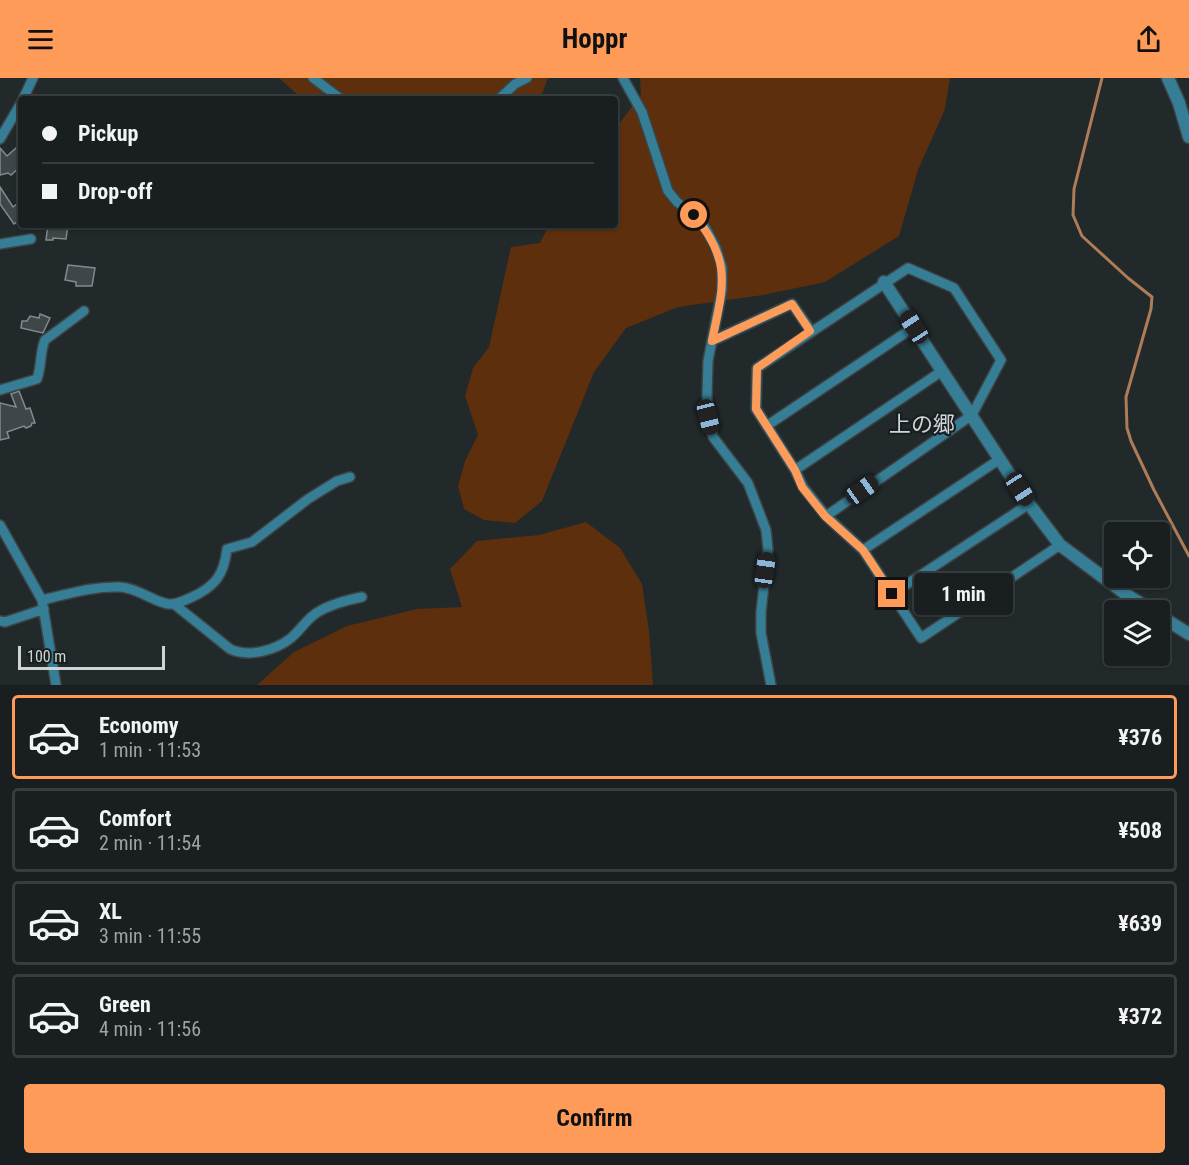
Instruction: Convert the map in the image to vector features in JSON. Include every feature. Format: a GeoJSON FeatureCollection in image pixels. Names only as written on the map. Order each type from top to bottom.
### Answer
{"type":"FeatureCollection","features":[{"type":"Feature","properties":{"kind":"street"},"geometry":{"type":"LineString","coordinates":[[24,96],[33,78]]}},
{"type":"Feature","properties":{"kind":"street"},"geometry":{"type":"LineString","coordinates":[[313,78],[337,96]]}},
{"type":"Feature","properties":{"kind":"street"},"geometry":{"type":"LineString","coordinates":[[502,96],[515,84],[527,78]]}},
{"type":"Feature","properties":{"kind":"street"},"geometry":{"type":"LineString","coordinates":[[623,78],[642,112],[668,191],[706,229],[716,248],[722,267],[722,290],[708,361],[708,417],[713,437],[748,483],[766,530],[768,549],[760,612],[761,633],[771,685]]}},
{"type":"Feature","properties":{"kind":"street"},"geometry":{"type":"LineString","coordinates":[[1168,78],[1189,137]]}},
{"type":"Feature","properties":{"kind":"street"},"geometry":{"type":"LineString","coordinates":[[0,139],[18,108]]}},
{"type":"Feature","properties":{"kind":"street"},"geometry":{"type":"LineString","coordinates":[[0,244],[31,239]]}},
{"type":"Feature","properties":{"kind":"street"},"geometry":{"type":"LineString","coordinates":[[825,516],[972,415],[1001,360],[954,288],[908,268],[757,368],[756,409],[795,470],[802,487],[825,516],[863,550],[921,638],[1060,545]]}},
{"type":"Feature","properties":{"kind":"street"},"geometry":{"type":"LineString","coordinates":[[884,282],[1029,504],[1060,545],[1135,600]]}},
{"type":"Feature","properties":{"kind":"street"},"geometry":{"type":"LineString","coordinates":[[712,341],[792,304],[810,331]]}},
{"type":"Feature","properties":{"kind":"street"},"geometry":{"type":"LineString","coordinates":[[1,386],[37,379],[42,367],[45,340],[84,311]]}},
{"type":"Feature","properties":{"kind":"street"},"geometry":{"type":"LineString","coordinates":[[768,425],[914,327]]}},
{"type":"Feature","properties":{"kind":"street"},"geometry":{"type":"LineString","coordinates":[[795,470],[942,371]]}},
{"type":"Feature","properties":{"kind":"street"},"geometry":{"type":"LineString","coordinates":[[863,550],[1000,459]]}},
{"type":"Feature","properties":{"kind":"street"},"geometry":{"type":"LineString","coordinates":[[0,621],[5,622],[43,605],[96,588],[121,587],[174,604],[210,587],[221,573],[227,549],[252,542],[308,499],[337,481],[350,477]]}},
{"type":"Feature","properties":{"kind":"street"},"geometry":{"type":"LineString","coordinates":[[892,594],[1029,504]]}},
{"type":"Feature","properties":{"kind":"street"},"geometry":{"type":"LineString","coordinates":[[0,525],[43,605],[56,685]]}},
{"type":"Feature","properties":{"kind":"street"},"geometry":{"type":"LineString","coordinates":[[174,604],[230,649],[238,653],[248,653],[262,652],[290,639],[303,623],[318,612],[362,597]]}},
{"type":"Feature","properties":{"kind":"street"},"geometry":{"type":"LineString","coordinates":[[1170,622],[1189,634]]}},
{"type":"Feature","properties":{"kind":"shaded area"},"geometry":{"type":"Polygon","coordinates":[[[279,78],[548,78],[541,96],[299,96],[279,78]]]}},
{"type":"Feature","properties":{"kind":"shaded area"},"geometry":{"type":"Polygon","coordinates":[[[640,78],[950,78],[945,109],[918,170],[899,236],[825,282],[763,295],[678,307],[626,328],[594,372],[542,501],[515,523],[484,520],[464,509],[458,486],[465,461],[478,435],[465,396],[473,368],[489,347],[511,247],[540,243],[548,228],[618,228],[618,125],[641,95],[640,78]]]}},
{"type":"Feature","properties":{"kind":"shaded area"},"geometry":{"type":"Polygon","coordinates":[[[586,522],[620,548],[642,584],[649,631],[653,685],[257,685],[294,652],[347,626],[417,609],[462,607],[450,569],[477,541],[539,535],[586,522]]]}},
{"type":"Feature","properties":{"kind":"building"},"geometry":{"type":"Polygon","coordinates":[[[0,148],[7,156],[16,148],[18,169],[11,175],[8,173],[0,175],[0,148]]]}},
{"type":"Feature","properties":{"kind":"building"},"geometry":{"type":"Polygon","coordinates":[[[0,187],[13,207],[18,203],[18,221],[14,224],[0,204],[0,187]]]}},
{"type":"Feature","properties":{"kind":"building"},"geometry":{"type":"Polygon","coordinates":[[[48,228],[68,228],[66,239],[46,240],[48,228]]]}},
{"type":"Feature","properties":{"kind":"building"},"geometry":{"type":"Polygon","coordinates":[[[68,265],[95,268],[92,286],[76,286],[76,282],[65,280],[68,265]]]}},
{"type":"Feature","properties":{"kind":"building"},"geometry":{"type":"Polygon","coordinates":[[[40,314],[50,318],[43,333],[21,328],[22,321],[27,321],[30,316],[39,318],[40,314]]]}},
{"type":"Feature","properties":{"kind":"building"},"geometry":{"type":"Polygon","coordinates":[[[19,391],[26,409],[30,408],[35,423],[26,428],[24,426],[7,432],[9,438],[0,440],[0,403],[16,407],[11,394],[19,391]]]}},
{"type":"Feature","properties":{"kind":"waterway"},"geometry":{"type":"LineString","coordinates":[[1102,78],[1074,189],[1073,215],[1082,236],[1152,297],[1151,309],[1126,397],[1127,428],[1154,490],[1189,556]]}},
{"type":"Feature","properties":{"kind":"district","name":"上の郷"},"geometry":{"type":"Point","coordinates":[922,424]}},
{"type":"Feature","properties":{"kind":"route"},"geometry":{"type":"LineString","coordinates":[[694,215],[706,229],[716,248],[722,267],[722,290],[712,341],[792,304],[810,331],[757,368],[756,409],[795,470],[802,487],[825,516],[863,550],[892,594]]}}]}
